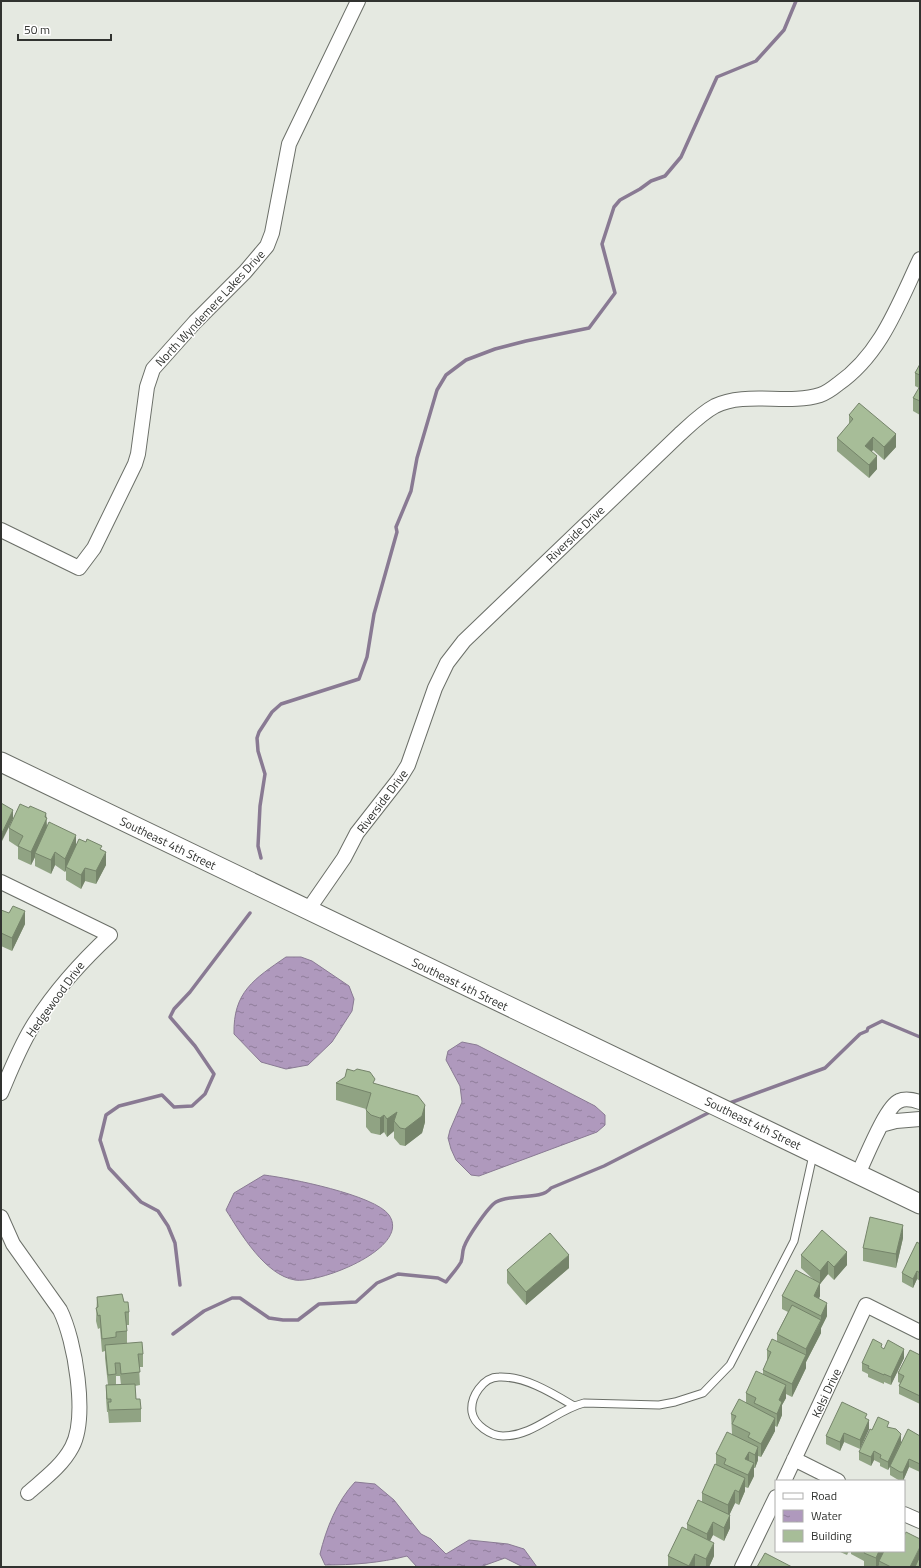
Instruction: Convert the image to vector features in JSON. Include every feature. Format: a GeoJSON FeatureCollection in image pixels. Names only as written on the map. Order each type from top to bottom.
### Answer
{"type":"FeatureCollection","features":[{"type":"Feature","properties":{"kind":"main road","name":"Southeast 4th Street"},"geometry":{"type":"LineString","coordinates":[[1,762],[920,1204]]}},
{"type":"Feature","properties":{"kind":"street","name":"North Wyndemere Lakes Drive"},"geometry":{"type":"LineString","coordinates":[[1,530],[79,568],[94,548],[135,464],[138,454],[147,387],[153,369],[195,322],[245,272],[267,246],[272,233],[289,144],[358,1]]}},
{"type":"Feature","properties":{"kind":"street","name":"Riverside Drive"},"geometry":{"type":"LineString","coordinates":[[308,910],[344,858],[358,833],[400,778],[408,765],[439,678],[455,651],[464,641],[680,434],[709,410],[726,402],[739,400],[790,399],[822,395],[849,376],[871,352],[884,334],[920,259]]}},
{"type":"Feature","properties":{"kind":"street","name":"Hedgewood Drive"},"geometry":{"type":"LineString","coordinates":[[1,882],[110,935],[86,957],[44,1010],[20,1050],[1,1093]]}},
{"type":"Feature","properties":{"kind":"street"},"geometry":{"type":"LineString","coordinates":[[858,1174],[889,1110],[899,1101],[904,1099],[920,1102]]}},
{"type":"Feature","properties":{"kind":"street"},"geometry":{"type":"LineString","coordinates":[[881,1125],[902,1120],[920,1119]]}},
{"type":"Feature","properties":{"kind":"street"},"geometry":{"type":"LineString","coordinates":[[1,1217],[4,1236],[60,1310],[70,1334],[76,1367],[79,1413],[77,1436],[66,1457],[28,1493]]}},
{"type":"Feature","properties":{"kind":"street","name":"Kelsi Drive"},"geometry":{"type":"LineString","coordinates":[[784,1480],[866,1305],[920,1332]]}},
{"type":"Feature","properties":{"kind":"street"},"geometry":{"type":"LineString","coordinates":[[794,1459],[836,1480]]}},
{"type":"Feature","properties":{"kind":"street"},"geometry":{"type":"LineString","coordinates":[[742,1567],[775,1499]]}},
{"type":"Feature","properties":{"kind":"street"},"geometry":{"type":"LineString","coordinates":[[905,1514],[920,1521]]}},
{"type":"Feature","properties":{"kind":"lane"},"geometry":{"type":"LineString","coordinates":[[574,1406],[526,1382],[498,1377],[491,1378],[481,1384],[475,1397],[472,1410],[474,1418],[486,1431],[502,1436],[517,1435],[542,1424],[574,1406],[584,1403],[659,1405],[703,1394],[730,1365],[794,1240],[814,1153]]}},
{"type":"Feature","properties":{"kind":"water"},"geometry":{"type":"Polygon","coordinates":[[[286,957],[301,957],[312,961],[349,986],[354,999],[352,1011],[332,1042],[308,1065],[286,1069],[261,1062],[234,1034],[237,1007],[248,988],[264,972],[286,957]]]}},
{"type":"Feature","properties":{"kind":"water"},"geometry":{"type":"Polygon","coordinates":[[[462,1042],[477,1045],[595,1106],[605,1115],[605,1125],[597,1132],[479,1176],[471,1175],[456,1160],[448,1138],[462,1102],[460,1086],[446,1060],[448,1051],[462,1042]]]}},
{"type":"Feature","properties":{"kind":"water"},"geometry":{"type":"Polygon","coordinates":[[[264,1175],[311,1184],[350,1194],[381,1208],[389,1215],[393,1227],[387,1240],[376,1251],[341,1270],[307,1280],[295,1280],[284,1277],[264,1262],[255,1252],[226,1210],[234,1193],[264,1175]]]}},
{"type":"Feature","properties":{"kind":"water"},"geometry":{"type":"Polygon","coordinates":[[[355,1482],[375,1484],[394,1500],[421,1534],[431,1539],[446,1554],[469,1540],[508,1544],[524,1549],[537,1567],[523,1567],[505,1558],[480,1567],[417,1567],[407,1556],[366,1563],[325,1565],[320,1554],[325,1535],[343,1498],[355,1482]]]}},
{"type":"Feature","properties":{"kind":"building"},"geometry":{"type":"Polygon","coordinates":[[[920,364],[920,375],[915,373],[920,364]]]}},
{"type":"Feature","properties":{"kind":"building"},"geometry":{"type":"Polygon","coordinates":[[[920,386],[920,401],[913,398],[920,386]]]}},
{"type":"Feature","properties":{"kind":"building"},"geometry":{"type":"Polygon","coordinates":[[[859,403],[896,434],[884,447],[873,437],[865,446],[877,456],[869,465],[837,438],[853,419],[849,415],[859,403]]]}},
{"type":"Feature","properties":{"kind":"building"},"geometry":{"type":"Polygon","coordinates":[[[1,803],[13,810],[1,835],[1,803]]]}},
{"type":"Feature","properties":{"kind":"building"},"geometry":{"type":"Polygon","coordinates":[[[20,804],[29,808],[30,806],[46,813],[45,817],[47,818],[31,852],[18,846],[23,836],[9,828],[20,804]]]}},
{"type":"Feature","properties":{"kind":"building"},"geometry":{"type":"Polygon","coordinates":[[[49,822],[76,835],[65,859],[55,852],[51,860],[35,853],[49,822]]]}},
{"type":"Feature","properties":{"kind":"building"},"geometry":{"type":"Polygon","coordinates":[[[79,839],[86,842],[87,839],[102,846],[100,849],[106,852],[96,871],[85,868],[81,875],[66,867],[79,839]]]}},
{"type":"Feature","properties":{"kind":"building"},"geometry":{"type":"Polygon","coordinates":[[[13,906],[25,911],[12,938],[1,933],[1,910],[9,913],[13,906]]]}},
{"type":"Feature","properties":{"kind":"building"},"geometry":{"type":"Polygon","coordinates":[[[347,1069],[354,1071],[357,1069],[370,1072],[375,1079],[373,1083],[418,1096],[425,1105],[422,1116],[405,1129],[400,1128],[394,1121],[397,1112],[387,1119],[384,1115],[380,1118],[371,1115],[366,1110],[371,1093],[336,1083],[345,1077],[347,1069]]]}},
{"type":"Feature","properties":{"kind":"building"},"geometry":{"type":"Polygon","coordinates":[[[870,1217],[903,1225],[896,1254],[863,1248],[870,1217]]]}},
{"type":"Feature","properties":{"kind":"building"},"geometry":{"type":"Polygon","coordinates":[[[822,1230],[847,1252],[834,1267],[828,1261],[820,1271],[801,1255],[822,1230]]]}},
{"type":"Feature","properties":{"kind":"building"},"geometry":{"type":"Polygon","coordinates":[[[550,1233],[569,1255],[526,1292],[507,1270],[550,1233]]]}},
{"type":"Feature","properties":{"kind":"building"},"geometry":{"type":"Polygon","coordinates":[[[917,1242],[920,1244],[920,1273],[917,1271],[913,1279],[902,1273],[917,1242]]]}},
{"type":"Feature","properties":{"kind":"building"},"geometry":{"type":"Polygon","coordinates":[[[796,1270],[820,1283],[814,1296],[827,1303],[821,1316],[782,1296],[796,1270]]]}},
{"type":"Feature","properties":{"kind":"building"},"geometry":{"type":"Polygon","coordinates":[[[122,1294],[124,1302],[128,1302],[129,1312],[125,1312],[127,1331],[116,1332],[116,1337],[102,1339],[100,1315],[98,1316],[96,1308],[98,1307],[97,1297],[122,1294]]]}},
{"type":"Feature","properties":{"kind":"building"},"geometry":{"type":"Polygon","coordinates":[[[792,1305],[821,1320],[806,1349],[777,1334],[792,1305]]]}},
{"type":"Feature","properties":{"kind":"building"},"geometry":{"type":"Polygon","coordinates":[[[772,1339],[806,1355],[792,1384],[763,1370],[771,1352],[767,1350],[772,1339]]]}},
{"type":"Feature","properties":{"kind":"building"},"geometry":{"type":"Polygon","coordinates":[[[873,1339],[882,1344],[881,1347],[884,1349],[888,1340],[904,1349],[891,1377],[868,1368],[869,1366],[862,1363],[873,1339]]]}},
{"type":"Feature","properties":{"kind":"building"},"geometry":{"type":"Polygon","coordinates":[[[142,1342],[143,1354],[138,1354],[140,1372],[121,1374],[120,1363],[115,1363],[116,1374],[108,1375],[105,1345],[142,1342]]]}},
{"type":"Feature","properties":{"kind":"building"},"geometry":{"type":"Polygon","coordinates":[[[910,1350],[920,1355],[920,1396],[899,1386],[904,1376],[898,1373],[910,1350]]]}},
{"type":"Feature","properties":{"kind":"building"},"geometry":{"type":"Polygon","coordinates":[[[756,1371],[786,1385],[779,1400],[782,1402],[777,1414],[754,1403],[756,1398],[746,1393],[756,1371]]]}},
{"type":"Feature","properties":{"kind":"building"},"geometry":{"type":"Polygon","coordinates":[[[135,1384],[136,1399],[140,1399],[141,1409],[109,1410],[108,1402],[111,1402],[111,1399],[107,1399],[106,1385],[135,1384]]]}},
{"type":"Feature","properties":{"kind":"building"},"geometry":{"type":"Polygon","coordinates":[[[739,1399],[775,1418],[761,1444],[748,1437],[750,1433],[732,1424],[736,1416],[731,1414],[739,1399]]]}},
{"type":"Feature","properties":{"kind":"building"},"geometry":{"type":"Polygon","coordinates":[[[842,1402],[867,1414],[865,1418],[869,1420],[860,1440],[844,1433],[840,1442],[826,1436],[842,1402]]]}},
{"type":"Feature","properties":{"kind":"building"},"geometry":{"type":"Polygon","coordinates":[[[878,1417],[889,1422],[887,1427],[896,1429],[901,1434],[888,1462],[880,1458],[881,1455],[874,1451],[871,1457],[859,1452],[870,1429],[872,1430],[878,1417]]]}},
{"type":"Feature","properties":{"kind":"building"},"geometry":{"type":"Polygon","coordinates":[[[908,1429],[920,1436],[920,1464],[909,1459],[903,1472],[900,1472],[890,1466],[908,1429]]]}},
{"type":"Feature","properties":{"kind":"building"},"geometry":{"type":"Polygon","coordinates":[[[727,1432],[758,1447],[755,1455],[749,1452],[745,1459],[754,1463],[748,1475],[724,1464],[726,1459],[716,1454],[727,1432]]]}},
{"type":"Feature","properties":{"kind":"building"},"geometry":{"type":"Polygon","coordinates":[[[715,1464],[745,1478],[739,1492],[735,1490],[728,1505],[702,1493],[715,1464]]]}},
{"type":"Feature","properties":{"kind":"building"},"geometry":{"type":"Polygon","coordinates":[[[698,1500],[730,1515],[724,1528],[713,1522],[707,1534],[687,1524],[698,1500]]]}},
{"type":"Feature","properties":{"kind":"building"},"geometry":{"type":"Polygon","coordinates":[[[682,1527],[714,1543],[706,1559],[695,1554],[689,1566],[668,1556],[682,1527]]]}},
{"type":"Feature","properties":{"kind":"building"},"geometry":{"type":"Polygon","coordinates":[[[906,1532],[920,1539],[920,1547],[910,1567],[891,1567],[879,1561],[884,1552],[905,1552],[906,1532]]]}},
{"type":"Feature","properties":{"kind":"building"},"geometry":{"type":"Polygon","coordinates":[[[864,1552],[879,1552],[876,1558],[864,1552]]]}},
{"type":"Feature","properties":{"kind":"building"},"geometry":{"type":"Polygon","coordinates":[[[765,1553],[792,1567],[757,1567],[765,1553]]]}},
{"type":"Feature","properties":{"kind":"building"},"geometry":{"type":"Polygon","coordinates":[[[920,1556],[920,1567],[915,1567],[920,1556]]]}},
{"type":"Feature","properties":{"kind":"waterway"},"geometry":{"type":"LineString","coordinates":[[261,858],[258,846],[260,806],[265,774],[258,751],[257,738],[259,732],[272,712],[281,704],[359,679],[367,657],[374,614],[397,532],[396,527],[411,491],[417,458],[437,390],[446,375],[466,360],[495,349],[589,328],[615,293],[602,244],[614,207],[620,200],[651,181],[665,176],[681,157],[717,77],[756,61],[784,30],[796,1]]}},
{"type":"Feature","properties":{"kind":"waterway"},"geometry":{"type":"LineString","coordinates":[[180,1285],[175,1243],[168,1226],[158,1211],[141,1202],[109,1168],[100,1140],[106,1115],[119,1106],[162,1095],[174,1107],[192,1106],[205,1094],[214,1074],[195,1046],[170,1017],[174,1009],[190,992],[250,913]]}},
{"type":"Feature","properties":{"kind":"waterway"},"geometry":{"type":"LineString","coordinates":[[727,1104],[825,1068],[860,1034],[882,1021],[920,1037]]}},
{"type":"Feature","properties":{"kind":"waterway"},"geometry":{"type":"LineString","coordinates":[[173,1334],[204,1311],[232,1298],[240,1298],[269,1318],[298,1320],[319,1304],[356,1302],[377,1283],[398,1274],[438,1278],[446,1282],[461,1262],[464,1247],[473,1230],[496,1202],[502,1199],[533,1196],[546,1192],[551,1188],[604,1166],[712,1111]]}}]}
